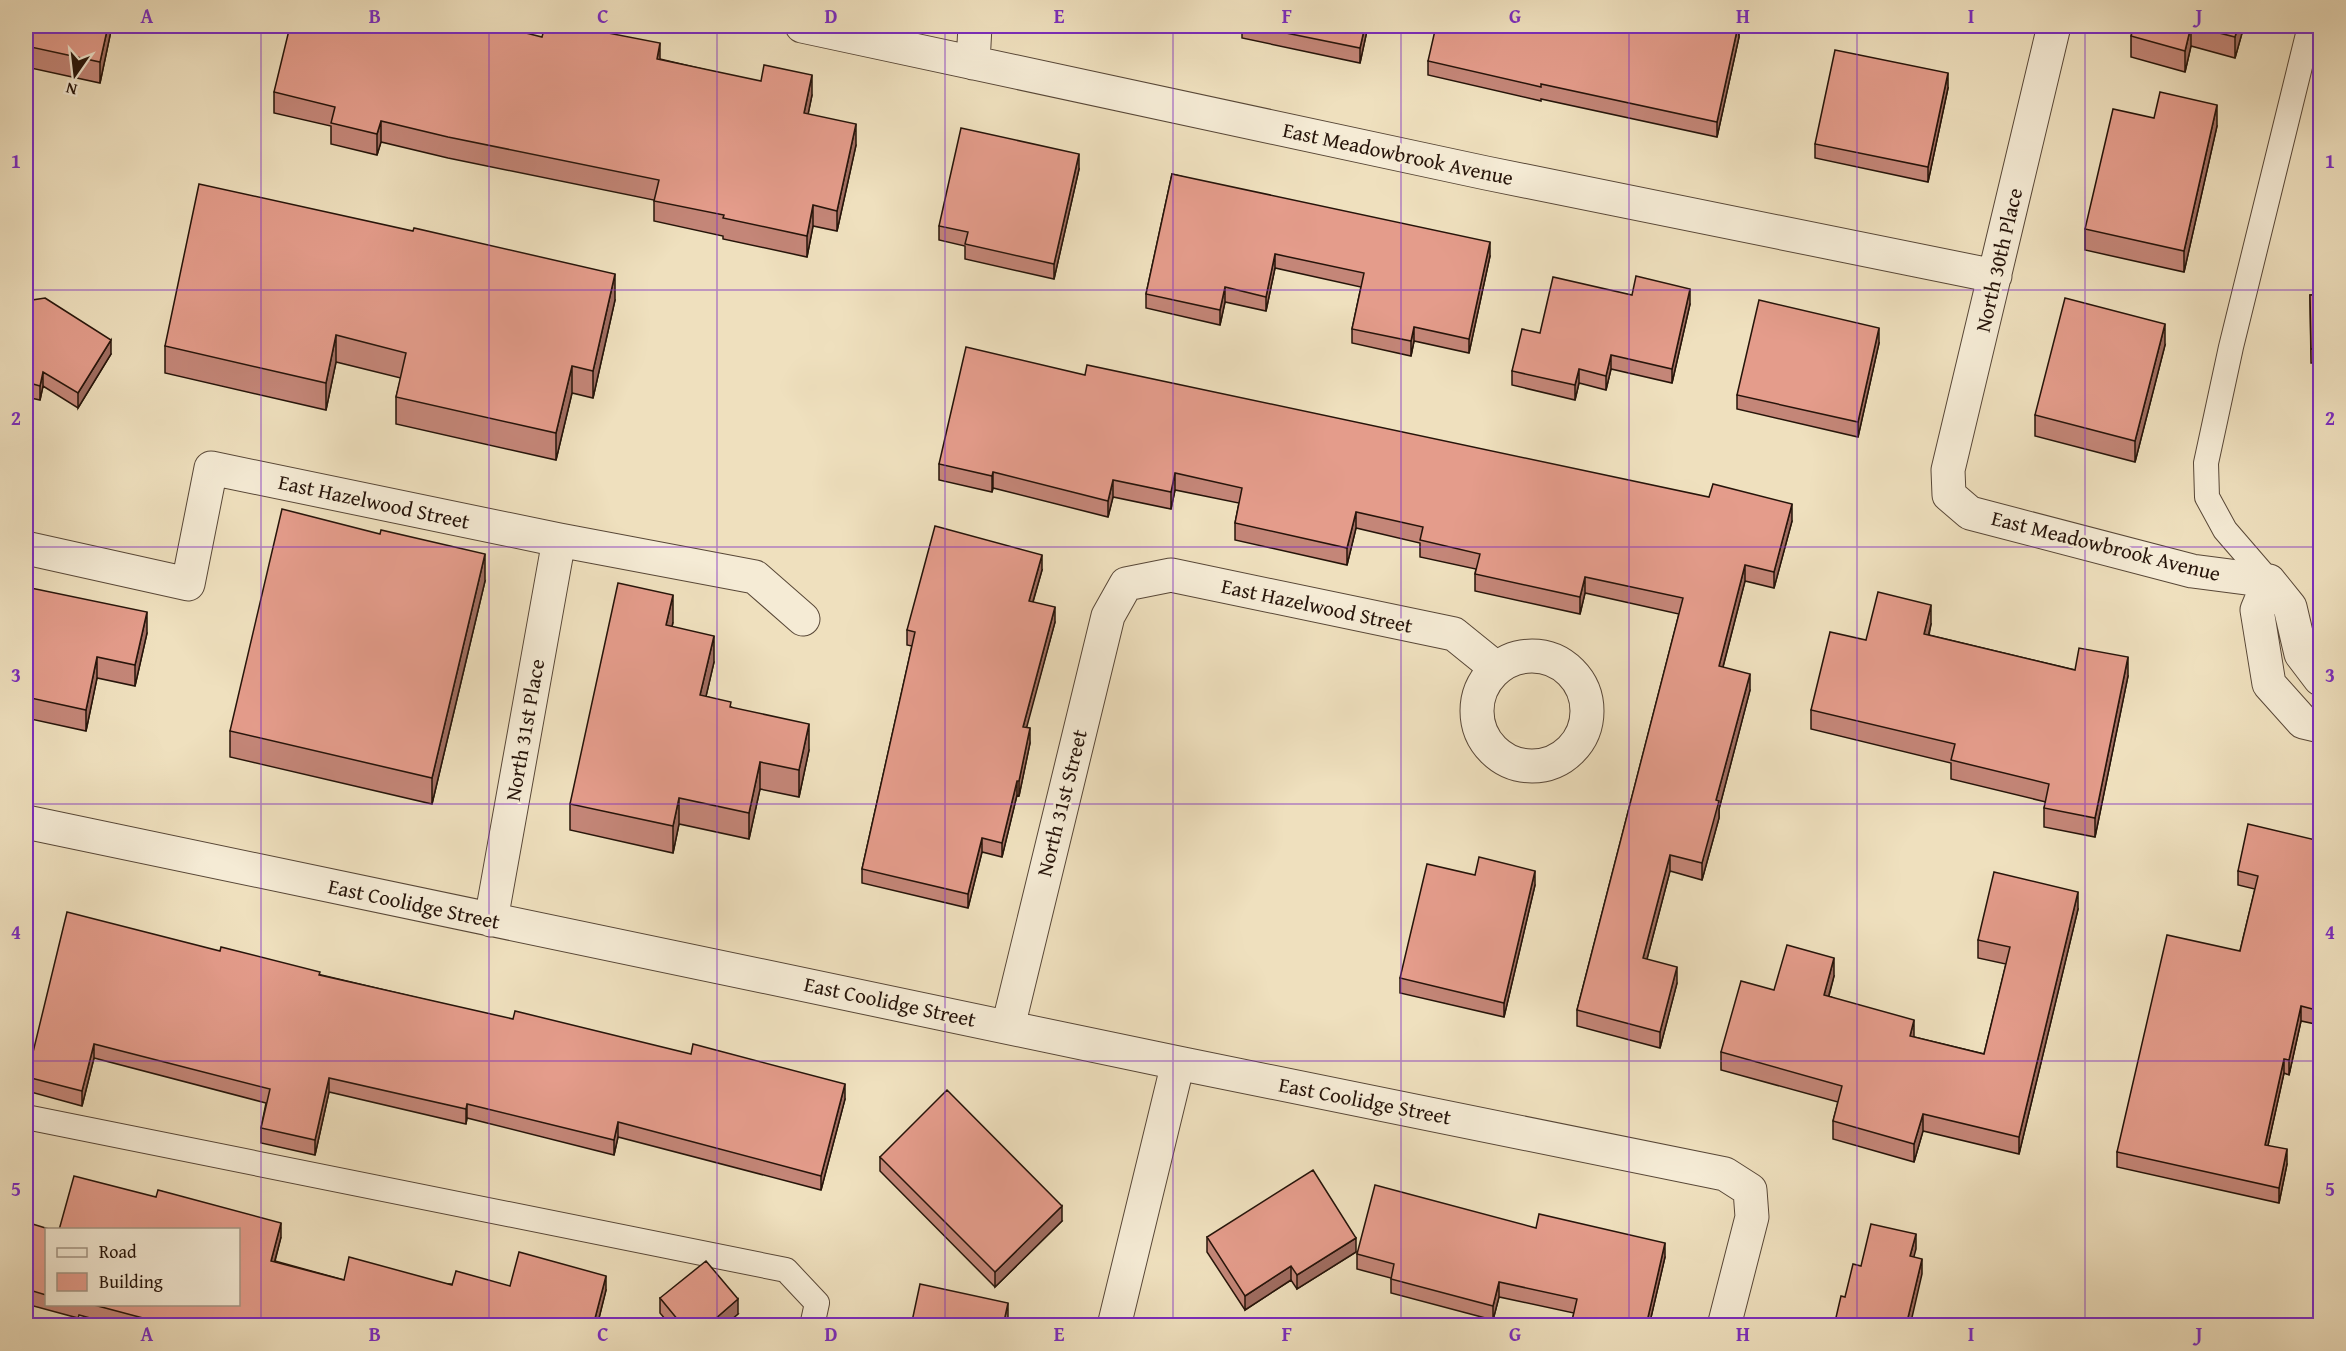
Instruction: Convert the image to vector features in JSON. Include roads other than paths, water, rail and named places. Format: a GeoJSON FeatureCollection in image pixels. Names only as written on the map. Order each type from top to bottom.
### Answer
{"type":"FeatureCollection","features":[{"type":"Feature","properties":{"kind":"street","name":"East Meadowbrook Avenue"},"geometry":{"type":"LineString","coordinates":[[802,26],[1486,173],[1995,276]]}},
{"type":"Feature","properties":{"kind":"street"},"geometry":{"type":"LineString","coordinates":[[973,63],[975,26]]}},
{"type":"Feature","properties":{"kind":"street","name":"North 30th Place"},"geometry":{"type":"LineString","coordinates":[[1949,495],[1948,470],[2054,26]]}},
{"type":"Feature","properties":{"kind":"street","name":"East Hazelwood Street"},"geometry":{"type":"LineString","coordinates":[[26,548],[188,584],[211,468],[559,540],[755,577],[803,619]]}},
{"type":"Feature","properties":{"kind":"street","name":"East Meadowbrook Avenue"},"geometry":{"type":"LineString","coordinates":[[1949,495],[1970,513],[2193,571],[2269,581]]}},
{"type":"Feature","properties":{"kind":"street","name":"North 31st Place"},"geometry":{"type":"LineString","coordinates":[[491,920],[559,540]]}},
{"type":"Feature","properties":{"kind":"street","name":"East Hazelwood Street"},"geometry":{"type":"LineString","coordinates":[[1126,584],[1171,575],[1454,634],[1496,668]]}},
{"type":"Feature","properties":{"kind":"street"},"geometry":{"type":"LineString","coordinates":[[2269,581],[2290,607],[2301,654],[2320,679]]}},
{"type":"Feature","properties":{"kind":"street"},"geometry":{"type":"LineString","coordinates":[[2269,581],[2258,610],[2269,684],[2303,722],[2320,726]]}},
{"type":"Feature","properties":{"kind":"street","name":"North 31st Street"},"geometry":{"type":"LineString","coordinates":[[1008,1027],[1108,616],[1126,584]]}},
{"type":"Feature","properties":{"kind":"street","name":"East Coolidge Street"},"geometry":{"type":"LineString","coordinates":[[26,822],[1178,1063],[1725,1174],[1750,1190],[1752,1217],[1724,1326]]}},
{"type":"Feature","properties":{"kind":"street"},"geometry":{"type":"LineString","coordinates":[[1113,1326],[1178,1063]]}},
{"type":"Feature","properties":{"kind":"lane"},"geometry":{"type":"LineString","coordinates":[[2269,581],[2225,530],[2207,498],[2206,463],[2233,336],[2310,26]]}},
{"type":"Feature","properties":{"kind":"lane"},"geometry":{"type":"LineString","coordinates":[[26,1117],[786,1270],[818,1303],[812,1326]]}}]}
